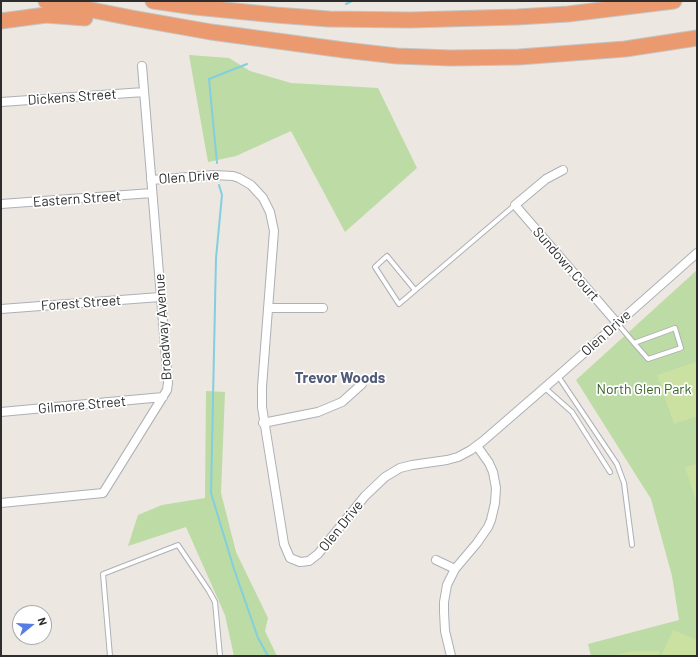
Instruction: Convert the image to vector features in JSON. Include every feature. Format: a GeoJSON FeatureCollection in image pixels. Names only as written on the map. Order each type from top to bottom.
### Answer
{"type":"FeatureCollection","features":[{"type":"Feature","properties":{"kind":"highway"},"geometry":{"type":"LineString","coordinates":[[46,1],[184,27],[364,53],[397,56],[444,58],[519,57],[625,49],[697,38]]}},
{"type":"Feature","properties":{"kind":"highway"},"geometry":{"type":"LineString","coordinates":[[153,1],[276,16],[383,20],[518,17],[568,14],[674,1]]}},
{"type":"Feature","properties":{"kind":"highway"},"geometry":{"type":"LineString","coordinates":[[214,1],[228,3],[276,16]]}},
{"type":"Feature","properties":{"kind":"highway"},"geometry":{"type":"LineString","coordinates":[[1,21],[35,16],[66,15],[108,22],[184,27]]}},
{"type":"Feature","properties":{"kind":"street","name":"Broadway Avenue"},"geometry":{"type":"LineString","coordinates":[[1,502],[104,493],[167,390],[168,383],[142,66]]}},
{"type":"Feature","properties":{"kind":"street","name":"Dickens Street"},"geometry":{"type":"LineString","coordinates":[[1,102],[144,92]]}},
{"type":"Feature","properties":{"kind":"street"},"geometry":{"type":"LineString","coordinates":[[515,205],[546,179],[563,170]]}},
{"type":"Feature","properties":{"kind":"street","name":"Olen Drive"},"geometry":{"type":"LineString","coordinates":[[151,180],[226,175],[239,178],[251,185],[257,191],[263,198],[270,212],[274,232],[262,387],[263,423],[286,550],[290,558],[300,562],[309,561],[318,554],[365,496],[385,477],[400,468],[458,457],[477,446],[545,388],[697,253]]}},
{"type":"Feature","properties":{"kind":"street","name":"Eastern Street"},"geometry":{"type":"LineString","coordinates":[[1,204],[152,193]]}},
{"type":"Feature","properties":{"kind":"street","name":"Sundown Court"},"geometry":{"type":"LineString","coordinates":[[515,205],[617,323]]}},
{"type":"Feature","properties":{"kind":"street","name":"Forest Street"},"geometry":{"type":"LineString","coordinates":[[1,309],[160,297]]}},
{"type":"Feature","properties":{"kind":"street"},"geometry":{"type":"LineString","coordinates":[[268,308],[323,308]]}},
{"type":"Feature","properties":{"kind":"street"},"geometry":{"type":"LineString","coordinates":[[263,423],[318,412],[342,402],[362,384]]}},
{"type":"Feature","properties":{"kind":"street","name":"Gilmore Street"},"geometry":{"type":"LineString","coordinates":[[1,412],[163,397]]}},
{"type":"Feature","properties":{"kind":"street"},"geometry":{"type":"LineString","coordinates":[[451,656],[445,631],[444,602],[447,586],[455,569],[488,527],[495,503],[496,488],[493,472],[489,463],[477,446]]}},
{"type":"Feature","properties":{"kind":"street"},"geometry":{"type":"LineString","coordinates":[[436,560],[455,569]]}},
{"type":"Feature","properties":{"kind":"lane"},"geometry":{"type":"LineString","coordinates":[[415,290],[387,256],[375,267],[399,304],[515,205]]}},
{"type":"Feature","properties":{"kind":"lane"},"geometry":{"type":"LineString","coordinates":[[617,323],[648,359],[681,348],[675,328],[634,342]]}},
{"type":"Feature","properties":{"kind":"lane"},"geometry":{"type":"LineString","coordinates":[[558,376],[617,464],[624,483],[632,545]]}},
{"type":"Feature","properties":{"kind":"lane"},"geometry":{"type":"LineString","coordinates":[[545,388],[572,412],[610,472]]}},
{"type":"Feature","properties":{"kind":"lane"},"geometry":{"type":"LineString","coordinates":[[109,656],[103,574],[178,545],[215,602],[220,656]]}},
{"type":"Feature","properties":{"kind":"green space"},"geometry":{"type":"Polygon","coordinates":[[[189,55],[229,58],[250,71],[291,83],[378,88],[417,168],[345,232],[291,131],[236,156],[208,162],[189,55]]]}},
{"type":"Feature","properties":{"kind":"green space","name":"North Glen Park"},"geometry":{"type":"Polygon","coordinates":[[[697,270],[697,656],[591,656],[588,644],[679,620],[672,576],[651,499],[576,380],[697,270]]]}},
{"type":"Feature","properties":{"kind":"green space"},"geometry":{"type":"Polygon","coordinates":[[[696,362],[697,416],[674,424],[657,375],[696,362]]]}},
{"type":"Feature","properties":{"kind":"green space"},"geometry":{"type":"Polygon","coordinates":[[[206,391],[225,392],[221,493],[236,552],[268,618],[265,631],[277,656],[234,656],[225,615],[186,527],[128,546],[138,515],[162,505],[205,498],[206,391]]]}},
{"type":"Feature","properties":{"kind":"green space"},"geometry":{"type":"Polygon","coordinates":[[[697,464],[697,505],[685,467],[697,464]]]}},
{"type":"Feature","properties":{"kind":"green space"},"geometry":{"type":"Polygon","coordinates":[[[673,630],[697,640],[697,656],[661,656],[673,630]]]}},
{"type":"Feature","properties":{"kind":"green space"},"geometry":{"type":"Polygon","coordinates":[[[636,651],[660,651],[659,656],[616,656],[619,654],[636,651]]]}},
{"type":"Feature","properties":{"kind":"waterway"},"geometry":{"type":"LineString","coordinates":[[346,4],[352,1]]}},
{"type":"Feature","properties":{"kind":"waterway"},"geometry":{"type":"LineString","coordinates":[[217,163],[209,79],[247,64]]}},
{"type":"Feature","properties":{"kind":"waterway"},"geometry":{"type":"LineString","coordinates":[[219,185],[222,195],[216,258],[211,493],[234,569],[258,638],[268,656]]}},
{"type":"Feature","properties":{"kind":"district","name":"Trevor Woods"},"geometry":{"type":"Point","coordinates":[340,378]}}]}
